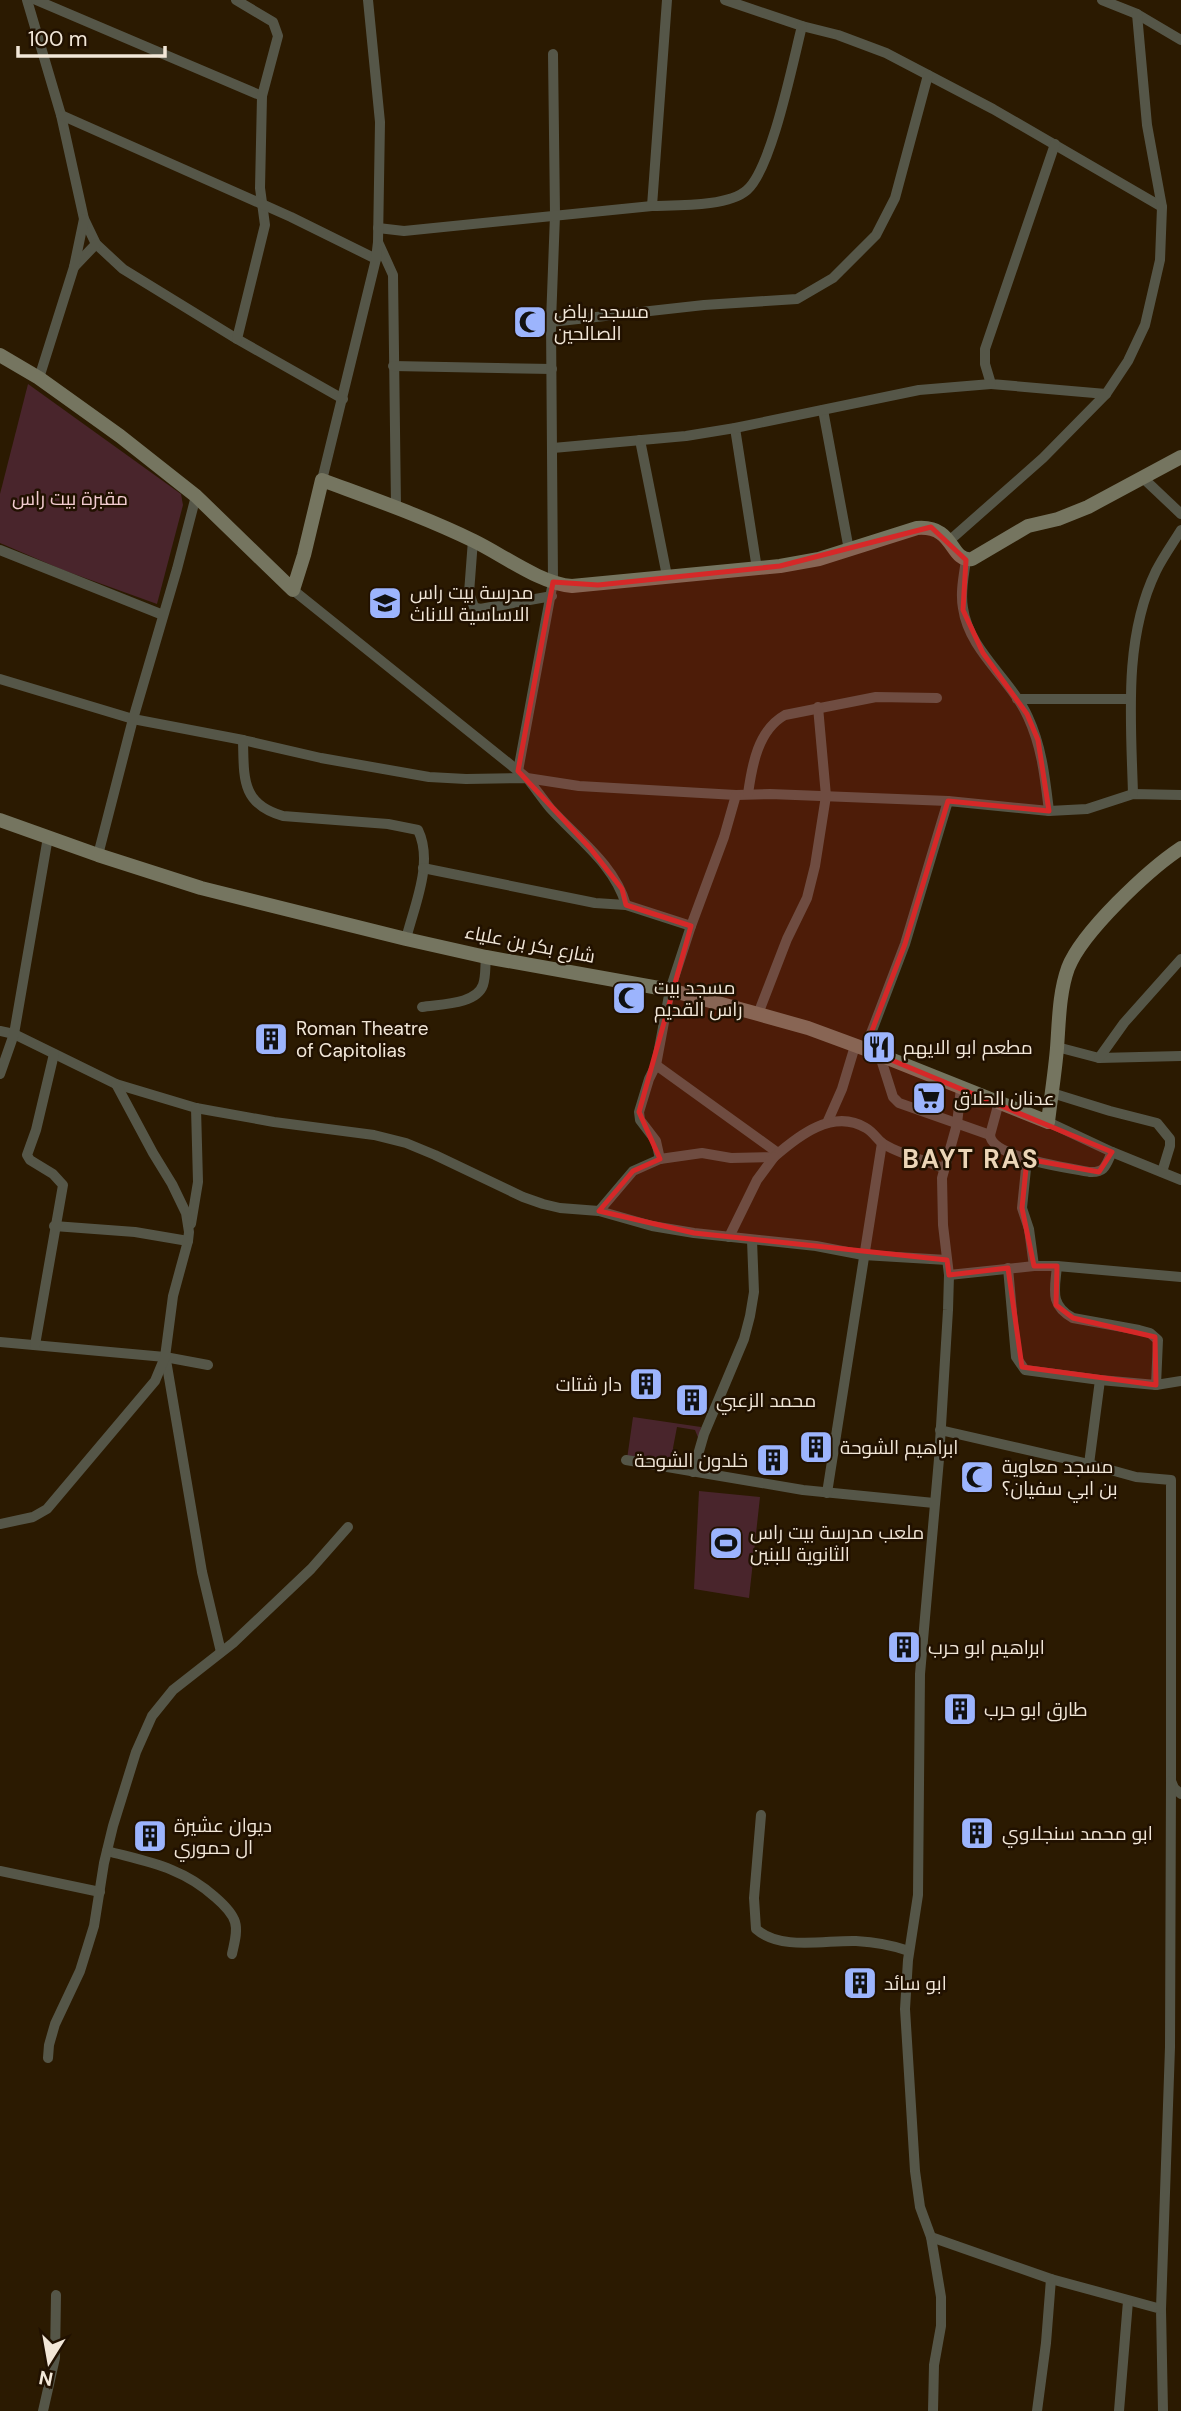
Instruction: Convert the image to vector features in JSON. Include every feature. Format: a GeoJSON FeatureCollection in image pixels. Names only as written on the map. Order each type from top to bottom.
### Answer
{"type":"FeatureCollection","features":[{"type":"Feature","properties":{"kind":"street"},"geometry":{"type":"LineString","coordinates":[[27,0],[61,115],[84,219],[96,244],[123,269],[237,339],[343,399]]}},
{"type":"Feature","properties":{"kind":"street"},"geometry":{"type":"LineString","coordinates":[[36,0],[262,96]]}},
{"type":"Feature","properties":{"kind":"street"},"geometry":{"type":"LineString","coordinates":[[236,0],[273,22],[278,36],[262,96],[260,188],[265,225],[237,339]]}},
{"type":"Feature","properties":{"kind":"street"},"geometry":{"type":"LineString","coordinates":[[293,590],[304,555],[376,259],[380,122],[368,0]]}},
{"type":"Feature","properties":{"kind":"street"},"geometry":{"type":"LineString","coordinates":[[652,206],[667,0]]}},
{"type":"Feature","properties":{"kind":"street"},"geometry":{"type":"LineString","coordinates":[[725,0],[886,53],[1055,144],[1162,207]]}},
{"type":"Feature","properties":{"kind":"street"},"geometry":{"type":"LineString","coordinates":[[1102,0],[1137,14],[1181,40]]}},
{"type":"Feature","properties":{"kind":"street"},"geometry":{"type":"LineString","coordinates":[[949,541],[1043,458],[1106,394],[1128,361],[1145,325],[1160,260],[1162,207],[1147,125],[1137,14]]}},
{"type":"Feature","properties":{"kind":"street"},"geometry":{"type":"LineString","coordinates":[[378,228],[404,231],[679,205],[727,200],[747,191],[759,174],[776,128],[802,26]]}},
{"type":"Feature","properties":{"kind":"street"},"geometry":{"type":"LineString","coordinates":[[522,775],[553,589],[551,321],[555,215],[552,54]]}},
{"type":"Feature","properties":{"kind":"street"},"geometry":{"type":"LineString","coordinates":[[551,321],[704,305],[797,299],[833,278],[876,235],[895,198],[928,75]]}},
{"type":"Feature","properties":{"kind":"street"},"geometry":{"type":"LineString","coordinates":[[61,115],[291,217],[376,259]]}},
{"type":"Feature","properties":{"kind":"street"},"geometry":{"type":"LineString","coordinates":[[991,384],[985,363],[985,349],[1055,144]]}},
{"type":"Feature","properties":{"kind":"street"},"geometry":{"type":"LineString","coordinates":[[39,378],[74,267],[84,219]]}},
{"type":"Feature","properties":{"kind":"street"},"geometry":{"type":"LineString","coordinates":[[378,242],[393,275],[397,507]]}},
{"type":"Feature","properties":{"kind":"street"},"geometry":{"type":"LineString","coordinates":[[74,267],[96,244]]}},
{"type":"Feature","properties":{"kind":"street"},"geometry":{"type":"LineString","coordinates":[[1,359],[39,378],[120,436],[196,496],[293,590],[522,775],[597,856],[622,889],[626,905]]}},
{"type":"Feature","properties":{"kind":"street"},"geometry":{"type":"LineString","coordinates":[[393,366],[552,369]]}},
{"type":"Feature","properties":{"kind":"street"},"geometry":{"type":"LineString","coordinates":[[553,448],[735,428],[919,390],[991,384],[1106,394]]}},
{"type":"Feature","properties":{"kind":"street"},"geometry":{"type":"LineString","coordinates":[[823,410],[849,550]]}},
{"type":"Feature","properties":{"kind":"street"},"geometry":{"type":"LineString","coordinates":[[735,428],[757,569]]}},
{"type":"Feature","properties":{"kind":"street"},"geometry":{"type":"LineString","coordinates":[[640,440],[667,576]]}},
{"type":"Feature","properties":{"kind":"street"},"geometry":{"type":"LineString","coordinates":[[966,559],[977,556],[1028,526],[1080,510],[1181,457]]}},
{"type":"Feature","properties":{"kind":"street"},"geometry":{"type":"LineString","coordinates":[[1143,478],[1181,514]]}},
{"type":"Feature","properties":{"kind":"street"},"geometry":{"type":"LineString","coordinates":[[322,480],[397,507],[472,540],[553,589]]}},
{"type":"Feature","properties":{"kind":"street"},"geometry":{"type":"LineString","coordinates":[[98,855],[196,496]]}},
{"type":"Feature","properties":{"kind":"street"},"geometry":{"type":"LineString","coordinates":[[472,540],[469,593],[474,607],[480,608],[572,586],[757,569],[820,559],[918,528],[931,527],[940,532],[956,552],[966,559]]}},
{"type":"Feature","properties":{"kind":"street"},"geometry":{"type":"LineString","coordinates":[[1133,794],[1130,699],[1138,623],[1156,570],[1181,530]]}},
{"type":"Feature","properties":{"kind":"street"},"geometry":{"type":"LineString","coordinates":[[0,550],[163,615]]}},
{"type":"Feature","properties":{"kind":"street"},"geometry":{"type":"LineString","coordinates":[[966,559],[963,610],[983,653],[1027,714],[1038,740],[1049,811]]}},
{"type":"Feature","properties":{"kind":"street"},"geometry":{"type":"LineString","coordinates":[[0,679],[133,719],[321,758],[429,776],[466,779],[522,775],[579,786],[736,795],[948,801],[1049,811],[1087,808],[1133,794],[1181,795]]}},
{"type":"Feature","properties":{"kind":"street"},"geometry":{"type":"LineString","coordinates":[[748,794],[752,765],[764,736],[773,722],[785,715],[876,697],[937,698]]}},
{"type":"Feature","properties":{"kind":"street"},"geometry":{"type":"LineString","coordinates":[[1017,699],[1130,699]]}},
{"type":"Feature","properties":{"kind":"street"},"geometry":{"type":"LineString","coordinates":[[758,1014],[787,939],[807,898],[826,796],[818,707]]}},
{"type":"Feature","properties":{"kind":"street"},"geometry":{"type":"LineString","coordinates":[[243,740],[245,786],[256,803],[268,812],[283,816],[388,824],[418,830],[423,841],[424,868],[407,939]]}},
{"type":"Feature","properties":{"kind":"street"},"geometry":{"type":"LineString","coordinates":[[660,1159],[656,1141],[642,1124],[639,1115],[646,1087],[656,1065],[670,990],[736,795]]}},
{"type":"Feature","properties":{"kind":"street"},"geometry":{"type":"LineString","coordinates":[[827,1123],[905,944],[948,801]]}},
{"type":"Feature","properties":{"kind":"street","name":"شارع بكر بن علياء"},"geometry":{"type":"LineString","coordinates":[[0,820],[201,888],[486,957],[670,990],[807,1028],[1048,1122]]}},
{"type":"Feature","properties":{"kind":"street"},"geometry":{"type":"LineString","coordinates":[[0,1074],[13,1034],[48,837]]}},
{"type":"Feature","properties":{"kind":"street"},"geometry":{"type":"LineString","coordinates":[[1181,848],[1121,900],[1084,941],[1067,970],[1048,1122],[1181,1180]]}},
{"type":"Feature","properties":{"kind":"street"},"geometry":{"type":"LineString","coordinates":[[424,868],[595,904],[626,905],[691,926]]}},
{"type":"Feature","properties":{"kind":"street"},"geometry":{"type":"LineString","coordinates":[[422,1007],[475,996],[482,985],[486,957]]}},
{"type":"Feature","properties":{"kind":"street"},"geometry":{"type":"LineString","coordinates":[[1099,1058],[1124,1023],[1181,959]]}},
{"type":"Feature","properties":{"kind":"street"},"geometry":{"type":"LineString","coordinates":[[0,1031],[13,1034],[116,1084],[196,1108],[406,1143],[435,1154],[523,1197],[560,1208],[599,1211],[652,1226],[729,1237],[816,1246],[863,1255],[947,1260]]}},
{"type":"Feature","properties":{"kind":"street"},"geometry":{"type":"LineString","coordinates":[[1057,1047],[1099,1058],[1181,1056]]}},
{"type":"Feature","properties":{"kind":"street"},"geometry":{"type":"LineString","coordinates":[[35,1345],[62,1185],[60,1180],[30,1160],[27,1155],[36,1130],[54,1054]]}},
{"type":"Feature","properties":{"kind":"street"},"geometry":{"type":"LineString","coordinates":[[880,1056],[895,1100],[990,1135]]}},
{"type":"Feature","properties":{"kind":"street"},"geometry":{"type":"LineString","coordinates":[[656,1065],[776,1155]]}},
{"type":"Feature","properties":{"kind":"street"},"geometry":{"type":"LineString","coordinates":[[116,1084],[177,1194],[186,1213],[189,1237]]}},
{"type":"Feature","properties":{"kind":"street"},"geometry":{"type":"LineString","coordinates":[[933,2411],[933,2381],[942,2310],[931,2237],[920,2207],[915,2171],[904,2030],[905,1986],[918,1895],[919,1693],[940,1430],[949,1275],[943,1224],[943,1168],[957,1124],[961,1087]]}},
{"type":"Feature","properties":{"kind":"street"},"geometry":{"type":"LineString","coordinates":[[1052,1093],[1157,1123],[1170,1139],[1162,1172]]}},
{"type":"Feature","properties":{"kind":"street"},"geometry":{"type":"LineString","coordinates":[[999,1102],[990,1135],[990,1141],[996,1146],[1027,1159],[1099,1172],[1104,1169],[1112,1152]]}},
{"type":"Feature","properties":{"kind":"street"},"geometry":{"type":"LineString","coordinates":[[0,1524],[33,1517],[47,1509],[155,1381],[165,1357],[173,1296],[189,1237],[198,1182],[196,1108]]}},
{"type":"Feature","properties":{"kind":"street"},"geometry":{"type":"LineString","coordinates":[[729,1237],[757,1180],[776,1155],[792,1140],[827,1123],[838,1121],[857,1124],[882,1143],[943,1168]]}},
{"type":"Feature","properties":{"kind":"street"},"geometry":{"type":"LineString","coordinates":[[827,1493],[882,1143]]}},
{"type":"Feature","properties":{"kind":"street"},"geometry":{"type":"LineString","coordinates":[[599,1211],[633,1171],[660,1159],[702,1153],[731,1158],[776,1155]]}},
{"type":"Feature","properties":{"kind":"street"},"geometry":{"type":"LineString","coordinates":[[1027,1159],[1022,1208],[1029,1229],[1034,1266]]}},
{"type":"Feature","properties":{"kind":"street"},"geometry":{"type":"LineString","coordinates":[[54,1226],[189,1237]]}},
{"type":"Feature","properties":{"kind":"street"},"geometry":{"type":"LineString","coordinates":[[693,1472],[704,1434],[744,1339],[750,1316],[754,1292],[752,1240]]}},
{"type":"Feature","properties":{"kind":"street"},"geometry":{"type":"LineString","coordinates":[[1057,1266],[1056,1305],[1064,1313],[1073,1318],[1150,1333],[1158,1340],[1156,1385]]}},
{"type":"Feature","properties":{"kind":"street"},"geometry":{"type":"LineString","coordinates":[[949,1275],[1057,1266],[1181,1277]]}},
{"type":"Feature","properties":{"kind":"street"},"geometry":{"type":"LineString","coordinates":[[1008,1268],[1016,1357],[1022,1367],[1030,1371],[1156,1385],[1181,1381]]}},
{"type":"Feature","properties":{"kind":"street"},"geometry":{"type":"LineString","coordinates":[[0,1342],[165,1357],[208,1365]]}},
{"type":"Feature","properties":{"kind":"street"},"geometry":{"type":"LineString","coordinates":[[165,1357],[202,1572],[220,1652]]}},
{"type":"Feature","properties":{"kind":"street"},"geometry":{"type":"LineString","coordinates":[[1089,1464],[1100,1380]]}},
{"type":"Feature","properties":{"kind":"street"},"geometry":{"type":"LineString","coordinates":[[940,1430],[1136,1477],[1176,1479],[1170,2047],[1161,2309],[1163,2411]]}},
{"type":"Feature","properties":{"kind":"street"},"geometry":{"type":"LineString","coordinates":[[626,1460],[827,1493],[934,1503]]}},
{"type":"Feature","properties":{"kind":"street"},"geometry":{"type":"LineString","coordinates":[[48,2059],[55,2024],[88,1947],[107,1851],[136,1752],[152,1716],[173,1690],[220,1652],[311,1570],[348,1527]]}},
{"type":"Feature","properties":{"kind":"street"},"geometry":{"type":"LineString","coordinates":[[1171,1782],[1181,1794]]}},
{"type":"Feature","properties":{"kind":"street"},"geometry":{"type":"LineString","coordinates":[[761,1815],[754,1898],[756,1929],[767,1937],[788,1941],[884,1943],[909,1951]]}},
{"type":"Feature","properties":{"kind":"street"},"geometry":{"type":"LineString","coordinates":[[107,1851],[177,1871],[210,1892],[235,1920],[232,1954]]}},
{"type":"Feature","properties":{"kind":"street"},"geometry":{"type":"LineString","coordinates":[[0,1871],[100,1892]]}},
{"type":"Feature","properties":{"kind":"street"},"geometry":{"type":"LineString","coordinates":[[931,2237],[1051,2279],[1161,2309]]}},
{"type":"Feature","properties":{"kind":"street"},"geometry":{"type":"LineString","coordinates":[[1037,2411],[1051,2279]]}},
{"type":"Feature","properties":{"kind":"street"},"geometry":{"type":"LineString","coordinates":[[43,2411],[48,2399],[55,2358],[56,2295]]}},
{"type":"Feature","properties":{"kind":"street"},"geometry":{"type":"LineString","coordinates":[[1119,2411],[1128,2301]]}},
{"type":"Feature","properties":{"kind":"highlighted area"},"geometry":{"type":"Polygon","coordinates":[[[931,527],[966,560],[963,610],[983,653],[1027,714],[1038,740],[1049,811],[948,801],[905,944],[865,1049],[1112,1152],[1099,1172],[1027,1159],[1022,1208],[1034,1266],[1057,1266],[1056,1305],[1073,1318],[1155,1337],[1156,1385],[1022,1367],[1008,1268],[949,1275],[947,1260],[694,1233],[599,1211],[633,1171],[660,1159],[639,1112],[691,926],[626,905],[622,889],[590,848],[518,771],[553,582],[598,585],[780,566],[931,527]]]}},
{"type":"Feature","properties":{"kind":"green space","name":"مقبرة بيت راس"},"geometry":{"type":"Polygon","coordinates":[[[28,384],[181,494],[183,505],[157,604],[63,570],[0,543],[0,494],[28,384]]]}},
{"type":"Feature","properties":{"kind":"green space"},"geometry":{"type":"Polygon","coordinates":[[[633,1417],[701,1427],[699,1440],[695,1430],[677,1427],[673,1448],[675,1455],[688,1461],[687,1468],[627,1459],[633,1417]]]}},
{"type":"Feature","properties":{"kind":"green space","name":"ملعب مدرسة بيت راس الثانوية للبنين"},"geometry":{"type":"Polygon","coordinates":[[[699,1491],[760,1497],[749,1598],[694,1589],[699,1491]]]}},
{"type":"Feature","properties":{"kind":"place","name":"مسجد رياض الصالحين"},"geometry":{"type":"Point","coordinates":[530,322]}},
{"type":"Feature","properties":{"kind":"place","name":"مدرسة بيت راس الاساسية للاناث"},"geometry":{"type":"Point","coordinates":[385,603]}},
{"type":"Feature","properties":{"kind":"place","name":"مسجد بيت راس القديم"},"geometry":{"type":"Point","coordinates":[629,998]}},
{"type":"Feature","properties":{"kind":"place","name":"Roman Theatre of Capitolias"},"geometry":{"type":"Point","coordinates":[271,1039]}},
{"type":"Feature","properties":{"kind":"place","name":"مطعم ابو الايهم"},"geometry":{"type":"Point","coordinates":[879,1047]}},
{"type":"Feature","properties":{"kind":"place","name":"عدنان الحلاق"},"geometry":{"type":"Point","coordinates":[929,1098]}},
{"type":"Feature","properties":{"kind":"place","name":"دار شتات"},"geometry":{"type":"Point","coordinates":[646,1384]}},
{"type":"Feature","properties":{"kind":"place","name":"محمد الزعبي"},"geometry":{"type":"Point","coordinates":[692,1400]}},
{"type":"Feature","properties":{"kind":"place","name":"ابراهيم الشوحة"},"geometry":{"type":"Point","coordinates":[816,1447]}},
{"type":"Feature","properties":{"kind":"place","name":"خلدون الشوحة"},"geometry":{"type":"Point","coordinates":[773,1460]}},
{"type":"Feature","properties":{"kind":"place","name":"مسجد معاوية بن ابي سفيان؟"},"geometry":{"type":"Point","coordinates":[977,1477]}},
{"type":"Feature","properties":{"kind":"place","name":"ملعب مدرسة بيت راس الثانوية للبنين"},"geometry":{"type":"Point","coordinates":[726,1543]}},
{"type":"Feature","properties":{"kind":"place","name":"ابراهيم ابو حرب"},"geometry":{"type":"Point","coordinates":[904,1647]}},
{"type":"Feature","properties":{"kind":"place","name":"طارق ابو حرب"},"geometry":{"type":"Point","coordinates":[960,1709]}},
{"type":"Feature","properties":{"kind":"place","name":"ابو محمد سنجلاوي"},"geometry":{"type":"Point","coordinates":[977,1833]}},
{"type":"Feature","properties":{"kind":"place","name":"ديوان عشيرة ال حموري"},"geometry":{"type":"Point","coordinates":[150,1836]}},
{"type":"Feature","properties":{"kind":"place","name":"ابو سائد"},"geometry":{"type":"Point","coordinates":[860,1983]}},
{"type":"Feature","properties":{"kind":"district","name":"BAYT RAS"},"geometry":{"type":"Point","coordinates":[971,1159]}}]}
